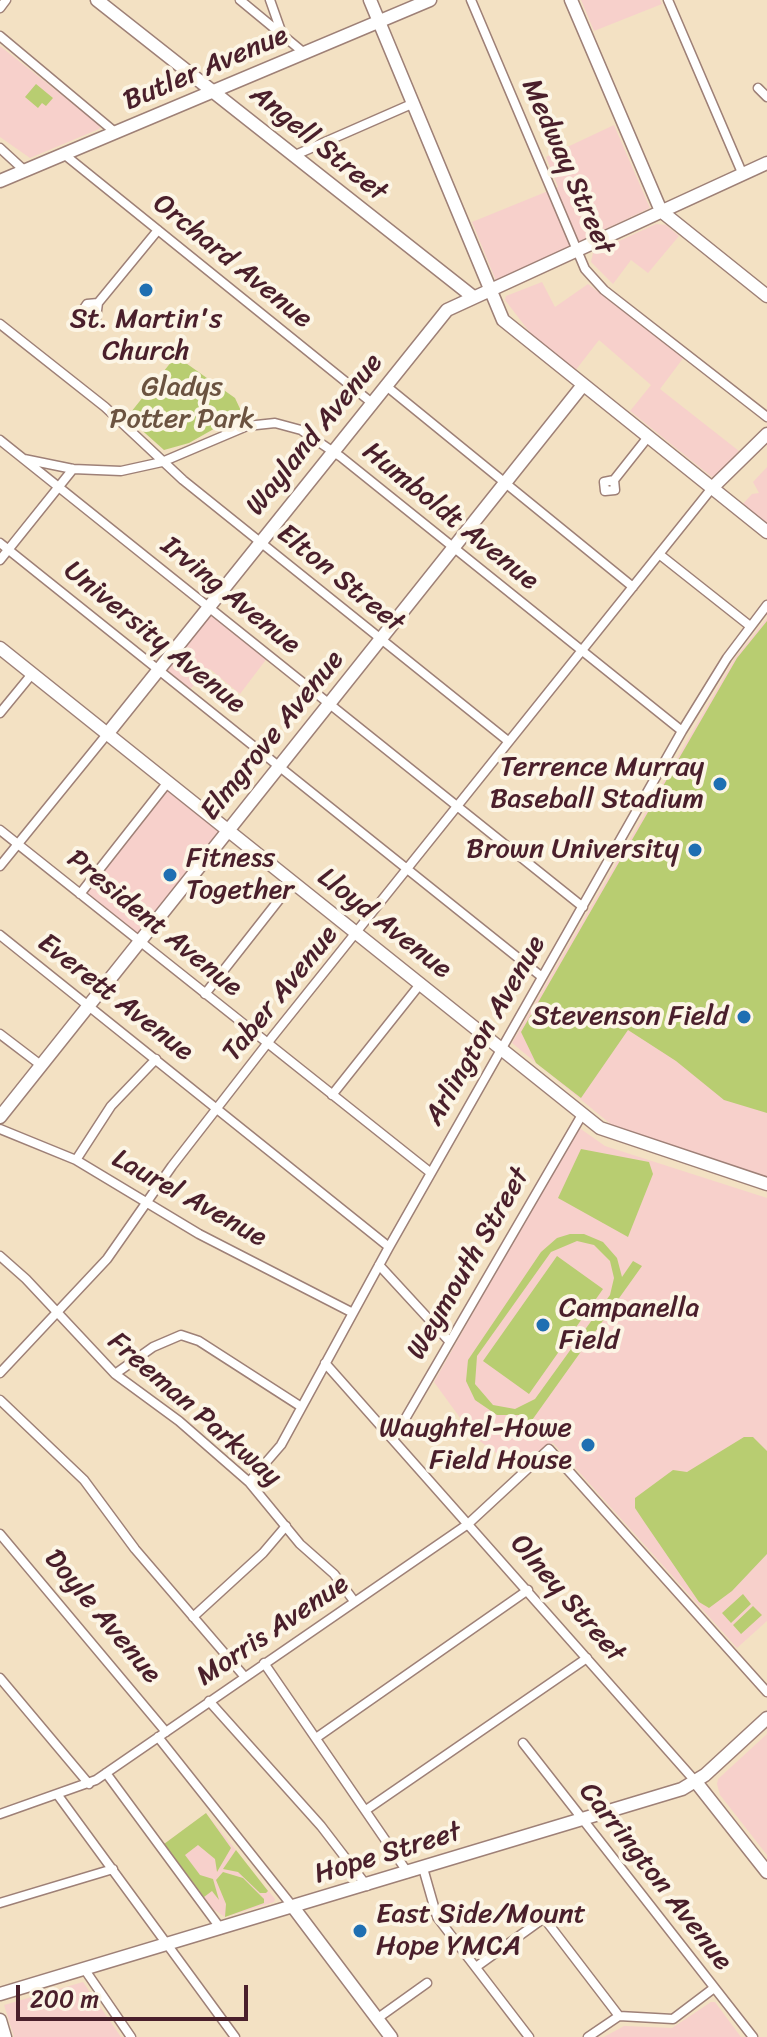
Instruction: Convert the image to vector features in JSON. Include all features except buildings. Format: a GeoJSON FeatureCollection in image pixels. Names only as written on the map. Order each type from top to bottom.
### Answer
{"type":"FeatureCollection","features":[{"type":"Feature","properties":{"kind":"street"},"geometry":{"type":"LineString","coordinates":[[0,8],[6,0]]}},
{"type":"Feature","properties":{"kind":"street","name":"Angell Street"},"geometry":{"type":"LineString","coordinates":[[97,0],[472,296]]}},
{"type":"Feature","properties":{"kind":"street"},"geometry":{"type":"LineString","coordinates":[[240,0],[303,52]]}},
{"type":"Feature","properties":{"kind":"street"},"geometry":{"type":"LineString","coordinates":[[270,0],[281,32]]}},
{"type":"Feature","properties":{"kind":"street"},"geometry":{"type":"LineString","coordinates":[[370,0],[496,309],[508,326],[767,532]]}},
{"type":"Feature","properties":{"kind":"street","name":"Butler Avenue"},"geometry":{"type":"LineString","coordinates":[[0,181],[430,0]]}},
{"type":"Feature","properties":{"kind":"street","name":"Medway Street"},"geometry":{"type":"LineString","coordinates":[[471,0],[576,252],[604,290],[767,417]]}},
{"type":"Feature","properties":{"kind":"street"},"geometry":{"type":"LineString","coordinates":[[571,0],[662,213],[767,296]]}},
{"type":"Feature","properties":{"kind":"street"},"geometry":{"type":"LineString","coordinates":[[668,0],[743,175]]}},
{"type":"Feature","properties":{"kind":"street"},"geometry":{"type":"LineString","coordinates":[[0,36],[116,133]]}},
{"type":"Feature","properties":{"kind":"street"},"geometry":{"type":"LineString","coordinates":[[758,88],[767,97]]}},
{"type":"Feature","properties":{"kind":"street"},"geometry":{"type":"LineString","coordinates":[[293,156],[414,103]]}},
{"type":"Feature","properties":{"kind":"street"},"geometry":{"type":"LineString","coordinates":[[0,148],[25,171]]}},
{"type":"Feature","properties":{"kind":"street","name":"Orchard Avenue"},"geometry":{"type":"LineString","coordinates":[[65,155],[372,403]]}},
{"type":"Feature","properties":{"kind":"street","name":"Wayland Avenue"},"geometry":{"type":"LineString","coordinates":[[0,866],[443,314],[472,296],[576,252],[767,163]]}},
{"type":"Feature","properties":{"kind":"street"},"geometry":{"type":"LineString","coordinates":[[98,303],[158,230]]}},
{"type":"Feature","properties":{"kind":"street","name":"Elton Street"},"geometry":{"type":"LineString","coordinates":[[0,324],[105,407],[162,462],[259,542],[508,741]]}},
{"type":"Feature","properties":{"kind":"street"},"geometry":{"type":"LineString","coordinates":[[385,385],[633,587]]}},
{"type":"Feature","properties":{"kind":"street","name":"Elmgrove Avenue"},"geometry":{"type":"LineString","coordinates":[[0,1117],[583,385]]}},
{"type":"Feature","properties":{"kind":"street","name":"Humboldt Avenue"},"geometry":{"type":"LineString","coordinates":[[24,459],[73,469],[121,471],[162,462],[232,432],[261,424],[287,425],[301,430],[332,451],[682,731]]}},
{"type":"Feature","properties":{"kind":"street"},"geometry":{"type":"LineString","coordinates":[[712,488],[767,434]]}},
{"type":"Feature","properties":{"kind":"street"},"geometry":{"type":"LineString","coordinates":[[614,480],[648,437]]}},
{"type":"Feature","properties":{"kind":"street","name":"Irving Avenue"},"geometry":{"type":"LineString","coordinates":[[0,440],[583,907]]}},
{"type":"Feature","properties":{"kind":"street"},"geometry":{"type":"LineString","coordinates":[[0,560],[4,546],[73,469]]}},
{"type":"Feature","properties":{"kind":"street","name":"Taber Avenue"},"geometry":{"type":"LineString","coordinates":[[0,1373],[107,1259],[268,1043],[712,488]]}},
{"type":"Feature","properties":{"kind":"street","name":"University Avenue"},"geometry":{"type":"LineString","coordinates":[[4,546],[542,977]]}},
{"type":"Feature","properties":{"kind":"street"},"geometry":{"type":"LineString","coordinates":[[659,554],[750,626]]}},
{"type":"Feature","properties":{"kind":"street","name":"Arlington Avenue"},"geometry":{"type":"LineString","coordinates":[[249,1482],[274,1456],[682,731],[767,605]]}},
{"type":"Feature","properties":{"kind":"street","name":"Lloyd Avenue"},"geometry":{"type":"LineString","coordinates":[[0,648],[607,1132],[767,1184]]}},
{"type":"Feature","properties":{"kind":"street"},"geometry":{"type":"LineString","coordinates":[[0,713],[32,674]]}},
{"type":"Feature","properties":{"kind":"street"},"geometry":{"type":"LineString","coordinates":[[80,894],[168,782]]}},
{"type":"Feature","properties":{"kind":"street","name":"President Avenue"},"geometry":{"type":"LineString","coordinates":[[0,830],[431,1173]]}},
{"type":"Feature","properties":{"kind":"street"},"geometry":{"type":"LineString","coordinates":[[205,994],[293,882]]}},
{"type":"Feature","properties":{"kind":"street","name":"Everett Avenue"},"geometry":{"type":"LineString","coordinates":[[0,935],[389,1247]]}},
{"type":"Feature","properties":{"kind":"street"},"geometry":{"type":"LineString","coordinates":[[332,1095],[421,983]]}},
{"type":"Feature","properties":{"kind":"street"},"geometry":{"type":"LineString","coordinates":[[0,1034],[42,1066]]}},
{"type":"Feature","properties":{"kind":"street"},"geometry":{"type":"LineString","coordinates":[[76,1160],[111,1106],[156,1059]]}},
{"type":"Feature","properties":{"kind":"street","name":"Weymouth Street"},"geometry":{"type":"LineString","coordinates":[[394,1438],[583,1113]]}},
{"type":"Feature","properties":{"kind":"street","name":"Laurel Avenue"},"geometry":{"type":"LineString","coordinates":[[0,1129],[76,1160],[146,1203],[353,1313]]}},
{"type":"Feature","properties":{"kind":"street","name":"Freeman Parkway"},"geometry":{"type":"LineString","coordinates":[[0,1256],[115,1374],[188,1428],[249,1482],[286,1526],[334,1574],[354,1601]]}},
{"type":"Feature","properties":{"kind":"street"},"geometry":{"type":"LineString","coordinates":[[379,1265],[449,1341]]}},
{"type":"Feature","properties":{"kind":"street"},"geometry":{"type":"LineString","coordinates":[[115,1374],[153,1347],[181,1335],[192,1337],[300,1406]]}},
{"type":"Feature","properties":{"kind":"street","name":"Olney Street"},"geometry":{"type":"LineString","coordinates":[[325,1363],[696,1782],[767,1872]]}},
{"type":"Feature","properties":{"kind":"street"},"geometry":{"type":"LineString","coordinates":[[0,1400],[84,1480],[135,1549],[244,1676]]}},
{"type":"Feature","properties":{"kind":"street","name":"Morris Avenue"},"geometry":{"type":"LineString","coordinates":[[0,1814],[89,1784],[106,1773],[468,1524],[549,1449],[767,1692]]}},
{"type":"Feature","properties":{"kind":"street"},"geometry":{"type":"LineString","coordinates":[[193,1617],[263,1553],[286,1526]]}},
{"type":"Feature","properties":{"kind":"street","name":"Doyle Avenue"},"geometry":{"type":"LineString","coordinates":[[0,1534],[162,1734],[391,2037]]}},
{"type":"Feature","properties":{"kind":"street"},"geometry":{"type":"LineString","coordinates":[[316,1738],[528,1590]]}},
{"type":"Feature","properties":{"kind":"street"},"geometry":{"type":"LineString","coordinates":[[366,1810],[587,1658]]}},
{"type":"Feature","properties":{"kind":"street"},"geometry":{"type":"LineString","coordinates":[[264,1663],[408,1873]]}},
{"type":"Feature","properties":{"kind":"street"},"geometry":{"type":"LineString","coordinates":[[0,1678],[89,1784]]}},
{"type":"Feature","properties":{"kind":"street"},"geometry":{"type":"LineString","coordinates":[[209,1701],[321,1826],[367,1886]]}},
{"type":"Feature","properties":{"kind":"street","name":"Hope Street"},"geometry":{"type":"LineString","coordinates":[[0,1994],[367,1886],[696,1782],[767,1718]]}},
{"type":"Feature","properties":{"kind":"street","name":"Carrington Avenue"},"geometry":{"type":"LineString","coordinates":[[523,1743],[753,2037]]}},
{"type":"Feature","properties":{"kind":"street"},"geometry":{"type":"LineString","coordinates":[[106,1773],[221,1929]]}},
{"type":"Feature","properties":{"kind":"street"},"geometry":{"type":"LineString","coordinates":[[57,1794],[170,1944],[235,2037]]}},
{"type":"Feature","properties":{"kind":"street"},"geometry":{"type":"LineString","coordinates":[[423,1868],[437,1917],[529,2037]]}},
{"type":"Feature","properties":{"kind":"street"},"geometry":{"type":"LineString","coordinates":[[0,1903],[113,1869]]}},
{"type":"Feature","properties":{"kind":"street"},"geometry":{"type":"LineString","coordinates":[[476,1967],[544,1918],[619,2016]]}},
{"type":"Feature","properties":{"kind":"street"},"geometry":{"type":"LineString","coordinates":[[85,1970],[131,2037]]}},
{"type":"Feature","properties":{"kind":"street"},"geometry":{"type":"LineString","coordinates":[[378,2018],[427,1983]]}},
{"type":"Feature","properties":{"kind":"street"},"geometry":{"type":"LineString","coordinates":[[588,2037],[619,2016],[673,2019],[714,1988]]}},
{"type":"Feature","properties":{"kind":"street"},"geometry":{"type":"LineString","coordinates":[[0,2020],[5,2037]]}},
{"type":"Feature","properties":{"kind":"shaded area"},"geometry":{"type":"Polygon","coordinates":[[[581,0],[660,0],[662,4],[594,31],[581,0]]]}},
{"type":"Feature","properties":{"kind":"shaded area"},"geometry":{"type":"Polygon","coordinates":[[[0,46],[101,126],[99,129],[30,158],[0,137],[0,46]]]}},
{"type":"Feature","properties":{"kind":"shaded area"},"geometry":{"type":"Polygon","coordinates":[[[614,125],[650,208],[496,281],[472,222],[558,187],[546,157],[614,125]]]}},
{"type":"Feature","properties":{"kind":"shaded area"},"geometry":{"type":"Polygon","coordinates":[[[656,224],[666,225],[679,236],[648,273],[631,260],[613,284],[591,262],[593,253],[656,224]]]}},
{"type":"Feature","properties":{"kind":"shaded area"},"geometry":{"type":"Polygon","coordinates":[[[542,282],[555,307],[588,284],[684,357],[660,389],[739,451],[713,478],[630,411],[651,385],[599,340],[575,371],[531,334],[505,300],[506,296],[542,282]]]}},
{"type":"Feature","properties":{"kind":"shaded area"},"geometry":{"type":"Polygon","coordinates":[[[767,467],[767,530],[740,507],[752,494],[759,493],[753,482],[767,467]]]}},
{"type":"Feature","properties":{"kind":"shaded area"},"geometry":{"type":"Polygon","coordinates":[[[212,605],[271,653],[240,694],[210,669],[189,690],[159,668],[212,605]]]}},
{"type":"Feature","properties":{"kind":"shaded area","name":"Brown University"},"geometry":{"type":"Polygon","coordinates":[[[767,618],[767,1178],[613,1126],[512,1043],[735,658],[767,618]]]}},
{"type":"Feature","properties":{"kind":"shaded area"},"geometry":{"type":"Polygon","coordinates":[[[168,780],[229,828],[141,939],[83,895],[168,780]]]}},
{"type":"Feature","properties":{"kind":"shaded area"},"geometry":{"type":"Polygon","coordinates":[[[578,1127],[605,1146],[767,1198],[767,1621],[737,1648],[553,1443],[517,1468],[474,1437],[434,1382],[578,1127]]]}},
{"type":"Feature","properties":{"kind":"shaded area"},"geometry":{"type":"Polygon","coordinates":[[[767,1734],[767,1855],[720,1795],[717,1784],[718,1779],[767,1734]]]}},
{"type":"Feature","properties":{"kind":"shaded area"},"geometry":{"type":"Polygon","coordinates":[[[206,1813],[275,1899],[274,1902],[225,1917],[213,1909],[164,1844],[206,1813]]]}},
{"type":"Feature","properties":{"kind":"shaded area"},"geometry":{"type":"Polygon","coordinates":[[[83,1982],[121,2037],[14,2037],[4,2005],[83,1982]]]}},
{"type":"Feature","properties":{"kind":"shaded area"},"geometry":{"type":"Polygon","coordinates":[[[715,2002],[741,2037],[604,2037],[624,2026],[672,2028],[715,2002]]]}},
{"type":"Feature","properties":{"kind":"green space"},"geometry":{"type":"Polygon","coordinates":[[[36,84],[53,98],[46,106],[42,103],[38,108],[25,97],[36,84]]]}},
{"type":"Feature","properties":{"kind":"green space","name":"Gladys Potter Park"},"geometry":{"type":"Polygon","coordinates":[[[176,356],[235,398],[242,413],[189,443],[164,450],[127,417],[176,356]]]}},
{"type":"Feature","properties":{"kind":"green space","name":"Brown University"},"geometry":{"type":"Polygon","coordinates":[[[767,621],[767,1113],[724,1100],[676,1061],[628,1030],[581,1098],[536,1063],[521,1032],[737,658],[767,621]]]}},
{"type":"Feature","properties":{"kind":"green space"},"geometry":{"type":"Polygon","coordinates":[[[581,1149],[649,1162],[653,1174],[628,1237],[558,1198],[581,1149]]]}},
{"type":"Feature","properties":{"kind":"green space"},"geometry":{"type":"Polygon","coordinates":[[[584,1234],[603,1242],[617,1258],[622,1277],[633,1261],[642,1266],[525,1430],[517,1424],[523,1415],[497,1415],[475,1400],[466,1381],[468,1360],[541,1252],[557,1238],[584,1234]],[[577,1241],[551,1252],[477,1356],[475,1384],[493,1405],[515,1409],[535,1399],[610,1295],[614,1278],[610,1261],[594,1245],[577,1241]]]}},
{"type":"Feature","properties":{"kind":"green space","name":"Campanella Field"},"geometry":{"type":"Polygon","coordinates":[[[557,1256],[603,1289],[529,1394],[483,1361],[557,1256]]]}},
{"type":"Feature","properties":{"kind":"green space"},"geometry":{"type":"Polygon","coordinates":[[[744,1437],[753,1437],[767,1451],[767,1554],[732,1591],[709,1608],[699,1602],[645,1523],[635,1508],[635,1498],[673,1470],[687,1472],[744,1437]]]}},
{"type":"Feature","properties":{"kind":"green space"},"geometry":{"type":"Polygon","coordinates":[[[743,1594],[751,1604],[731,1623],[722,1613],[743,1594]]]}},
{"type":"Feature","properties":{"kind":"green space"},"geometry":{"type":"Polygon","coordinates":[[[753,1606],[762,1615],[741,1634],[733,1625],[753,1606]]]}},
{"type":"Feature","properties":{"kind":"green space"},"geometry":{"type":"Polygon","coordinates":[[[206,1813],[231,1848],[217,1872],[215,1859],[198,1845],[185,1855],[200,1875],[213,1879],[219,1900],[212,1891],[204,1897],[164,1844],[206,1813]]]}},
{"type":"Feature","properties":{"kind":"green space"},"geometry":{"type":"Polygon","coordinates":[[[236,1850],[268,1891],[266,1893],[260,1893],[238,1872],[223,1869],[236,1850]]]}},
{"type":"Feature","properties":{"kind":"green space"},"geometry":{"type":"Polygon","coordinates":[[[223,1872],[243,1878],[264,1899],[264,1903],[225,1917],[226,1904],[216,1880],[223,1872]]]}},
{"type":"Feature","properties":{"kind":"place","name":"St. Martin's Church"},"geometry":{"type":"Point","coordinates":[146,290]}},
{"type":"Feature","properties":{"kind":"place","name":"Terrence Murray Baseball Stadium"},"geometry":{"type":"Point","coordinates":[720,784]}},
{"type":"Feature","properties":{"kind":"place","name":"Brown University"},"geometry":{"type":"Point","coordinates":[695,850]}},
{"type":"Feature","properties":{"kind":"place","name":"Fitness Together"},"geometry":{"type":"Point","coordinates":[170,875]}},
{"type":"Feature","properties":{"kind":"place","name":"Stevenson Field"},"geometry":{"type":"Point","coordinates":[744,1017]}},
{"type":"Feature","properties":{"kind":"place","name":"Campanella Field"},"geometry":{"type":"Point","coordinates":[543,1325]}},
{"type":"Feature","properties":{"kind":"place","name":"Waughtel-Howe Field House"},"geometry":{"type":"Point","coordinates":[588,1445]}},
{"type":"Feature","properties":{"kind":"place","name":"East Side/Mount Hope YMCA"},"geometry":{"type":"Point","coordinates":[360,1931]}}]}
